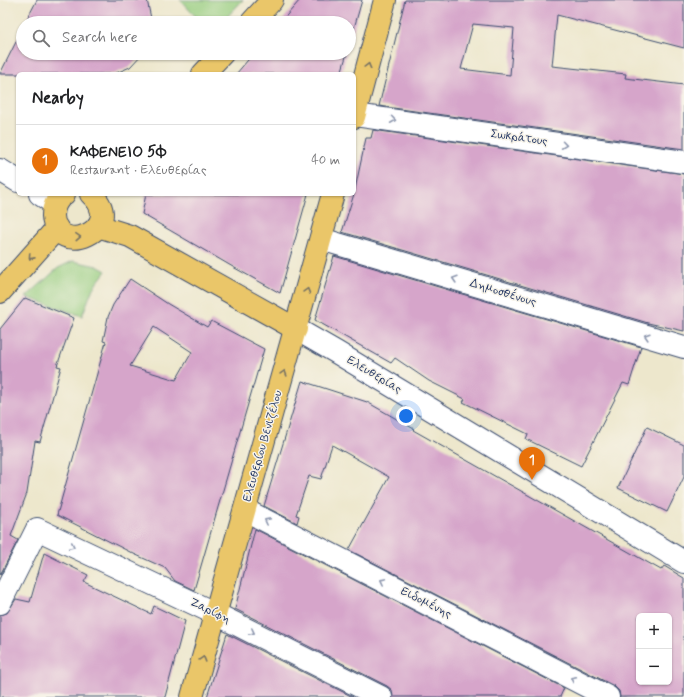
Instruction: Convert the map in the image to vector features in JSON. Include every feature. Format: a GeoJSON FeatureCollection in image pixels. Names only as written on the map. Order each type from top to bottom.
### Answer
{"type":"FeatureCollection","features":[{"type":"Feature","properties":{"kind":"main road"},"geometry":{"type":"LineString","coordinates":[[257,16],[272,0]]}},
{"type":"Feature","properties":{"kind":"main road"},"geometry":{"type":"LineString","coordinates":[[356,109],[386,0]]}},
{"type":"Feature","properties":{"kind":"main road"},"geometry":{"type":"LineString","coordinates":[[205,72],[216,60]]}},
{"type":"Feature","properties":{"kind":"main road"},"geometry":{"type":"LineString","coordinates":[[53,197],[54,220],[57,228],[62,233],[75,238],[88,235],[98,226],[101,219],[100,205],[93,196]]}},
{"type":"Feature","properties":{"kind":"main road","name":"Ελευθερίου Βενιζέλου"},"geometry":{"type":"LineString","coordinates":[[192,697],[332,196]]}},
{"type":"Feature","properties":{"kind":"main road","name":"Ελευθερίας"},"geometry":{"type":"LineString","coordinates":[[98,226],[130,236],[296,329]]}},
{"type":"Feature","properties":{"kind":"main road"},"geometry":{"type":"LineString","coordinates":[[0,292],[57,228]]}},
{"type":"Feature","properties":{"kind":"street","name":"Σωκράτους"},"geometry":{"type":"LineString","coordinates":[[356,116],[684,162]]}},
{"type":"Feature","properties":{"kind":"street"},"geometry":{"type":"LineString","coordinates":[[0,170],[16,180]]}},
{"type":"Feature","properties":{"kind":"street","name":"Δημοσθένους"},"geometry":{"type":"LineString","coordinates":[[321,239],[684,347]]}},
{"type":"Feature","properties":{"kind":"street","name":"Ελευθερίας"},"geometry":{"type":"LineString","coordinates":[[296,329],[684,562]]}},
{"type":"Feature","properties":{"kind":"street","name":"Ειδομένης"},"geometry":{"type":"LineString","coordinates":[[245,510],[608,697]]}},
{"type":"Feature","properties":{"kind":"street","name":"Ζαρίφη"},"geometry":{"type":"LineString","coordinates":[[0,603],[37,529],[216,614],[381,697]]}},
{"type":"Feature","properties":{"kind":"green space"},"geometry":{"type":"Polygon","coordinates":[[[180,0],[243,0],[228,16],[195,16],[180,0]]]}},
{"type":"Feature","properties":{"kind":"green space"},"geometry":{"type":"Polygon","coordinates":[[[73,261],[97,266],[106,271],[93,288],[82,316],[26,297],[58,268],[73,261]]]}},
{"type":"Feature","properties":{"kind":"building"},"geometry":{"type":"Polygon","coordinates":[[[37,0],[147,0],[150,16],[29,16],[37,0]]]}},
{"type":"Feature","properties":{"kind":"building"},"geometry":{"type":"Polygon","coordinates":[[[300,0],[362,0],[356,21],[356,16],[286,16],[300,0]]]}},
{"type":"Feature","properties":{"kind":"building"},"geometry":{"type":"Polygon","coordinates":[[[405,0],[684,0],[684,48],[557,15],[552,66],[626,74],[625,78],[684,85],[684,149],[379,106],[405,0]],[[473,24],[461,69],[510,75],[514,28],[473,24]]]}},
{"type":"Feature","properties":{"kind":"building"},"geometry":{"type":"Polygon","coordinates":[[[16,42],[16,60],[136,60],[130,67],[119,72],[16,72],[16,74],[0,74],[16,42]]]}},
{"type":"Feature","properties":{"kind":"building"},"geometry":{"type":"Polygon","coordinates":[[[248,60],[345,60],[342,72],[238,72],[248,60]]]}},
{"type":"Feature","properties":{"kind":"building"},"geometry":{"type":"Polygon","coordinates":[[[373,130],[684,174],[684,331],[648,323],[342,232],[353,196],[356,196],[356,185],[366,138],[371,138],[373,130]]]}},
{"type":"Feature","properties":{"kind":"building"},"geometry":{"type":"Polygon","coordinates":[[[146,196],[307,196],[280,293],[142,214],[146,196]]]}},
{"type":"Feature","properties":{"kind":"building"},"geometry":{"type":"Polygon","coordinates":[[[334,256],[641,347],[629,385],[623,383],[581,466],[526,439],[528,434],[463,402],[465,399],[429,381],[395,358],[391,363],[315,320],[334,256]]]}},
{"type":"Feature","properties":{"kind":"building"},"geometry":{"type":"Polygon","coordinates":[[[130,279],[207,327],[211,321],[264,349],[194,590],[175,581],[165,568],[57,515],[106,342],[103,341],[108,317],[113,305],[130,279]],[[154,327],[130,366],[176,380],[192,352],[154,327]]]}},
{"type":"Feature","properties":{"kind":"building"},"geometry":{"type":"Polygon","coordinates":[[[25,298],[74,318],[57,366],[61,367],[40,442],[35,441],[27,493],[11,536],[18,540],[0,575],[0,329],[25,298]]]}},
{"type":"Feature","properties":{"kind":"building"},"geometry":{"type":"Polygon","coordinates":[[[302,381],[367,402],[414,429],[413,430],[661,570],[664,566],[684,578],[684,697],[620,697],[619,691],[614,686],[349,550],[389,477],[332,445],[321,479],[309,476],[296,515],[299,516],[297,523],[264,506],[302,381]]]}},
{"type":"Feature","properties":{"kind":"building"},"geometry":{"type":"Polygon","coordinates":[[[647,427],[684,445],[684,477],[667,512],[618,488],[647,427]]]}},
{"type":"Feature","properties":{"kind":"building"},"geometry":{"type":"Polygon","coordinates":[[[255,529],[564,688],[560,697],[393,697],[392,690],[387,686],[235,609],[255,529]]]}},
{"type":"Feature","properties":{"kind":"building"},"geometry":{"type":"Polygon","coordinates":[[[44,553],[88,575],[84,582],[151,614],[154,606],[185,621],[165,697],[0,697],[0,615],[7,613],[16,599],[30,602],[44,553]]]}},
{"type":"Feature","properties":{"kind":"building"},"geometry":{"type":"Polygon","coordinates":[[[227,634],[353,697],[207,697],[227,634]]]}},
{"type":"Feature","properties":{"kind":"place","name":"ΚΑΦΕΝΕΙΟ 5Φ"},"geometry":{"type":"Point","coordinates":[532,480]}}]}
